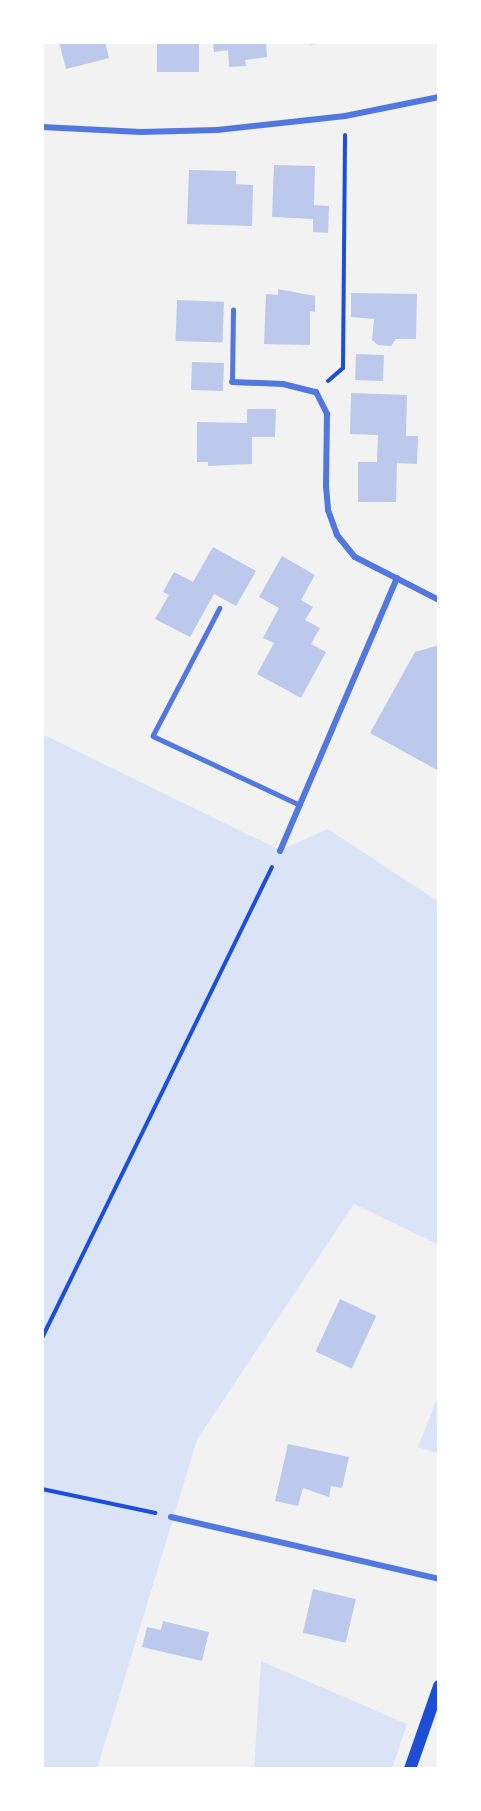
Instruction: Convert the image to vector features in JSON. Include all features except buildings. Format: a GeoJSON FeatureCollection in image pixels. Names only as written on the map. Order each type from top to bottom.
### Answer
{"type":"FeatureCollection","features":[{"type":"Feature","properties":{"kind":"main road"},"geometry":{"type":"LineString","coordinates":[[410,1769],[439,1686]]}},
{"type":"Feature","properties":{"kind":"street"},"geometry":{"type":"LineString","coordinates":[[42,127],[141,132],[217,130],[345,116],[439,97]]}},
{"type":"Feature","properties":{"kind":"street"},"geometry":{"type":"LineString","coordinates":[[232,382],[283,384],[316,392],[327,414],[326,494],[337,535],[355,557],[439,600]]}},
{"type":"Feature","properties":{"kind":"street"},"geometry":{"type":"LineString","coordinates":[[280,850],[397,578]]}},
{"type":"Feature","properties":{"kind":"street"},"geometry":{"type":"LineString","coordinates":[[171,1517],[439,1579]]}},
{"type":"Feature","properties":{"kind":"lane"},"geometry":{"type":"LineString","coordinates":[[232,382],[233,310]]}},
{"type":"Feature","properties":{"kind":"lane"},"geometry":{"type":"LineString","coordinates":[[220,608],[153,736],[300,805]]}},
{"type":"Feature","properties":{"kind":"path"},"geometry":{"type":"LineString","coordinates":[[316,392],[343,368],[345,116]]}},
{"type":"Feature","properties":{"kind":"path"},"geometry":{"type":"LineString","coordinates":[[42,1338],[280,850]]}},
{"type":"Feature","properties":{"kind":"path"},"geometry":{"type":"LineString","coordinates":[[42,1489],[171,1517]]}},
{"type":"Feature","properties":{"kind":"shaded area"},"geometry":{"type":"Polygon","coordinates":[[[42,734],[280,850],[328,829],[439,902],[439,1245],[354,1204],[197,1440],[97,1769],[42,1769],[42,734]]]}},
{"type":"Feature","properties":{"kind":"shaded area"},"geometry":{"type":"Polygon","coordinates":[[[439,1394],[439,1454],[418,1447],[439,1394]]]}},
{"type":"Feature","properties":{"kind":"shaded area"},"geometry":{"type":"Polygon","coordinates":[[[261,1661],[407,1724],[392,1769],[254,1769],[261,1661]]]}}]}
